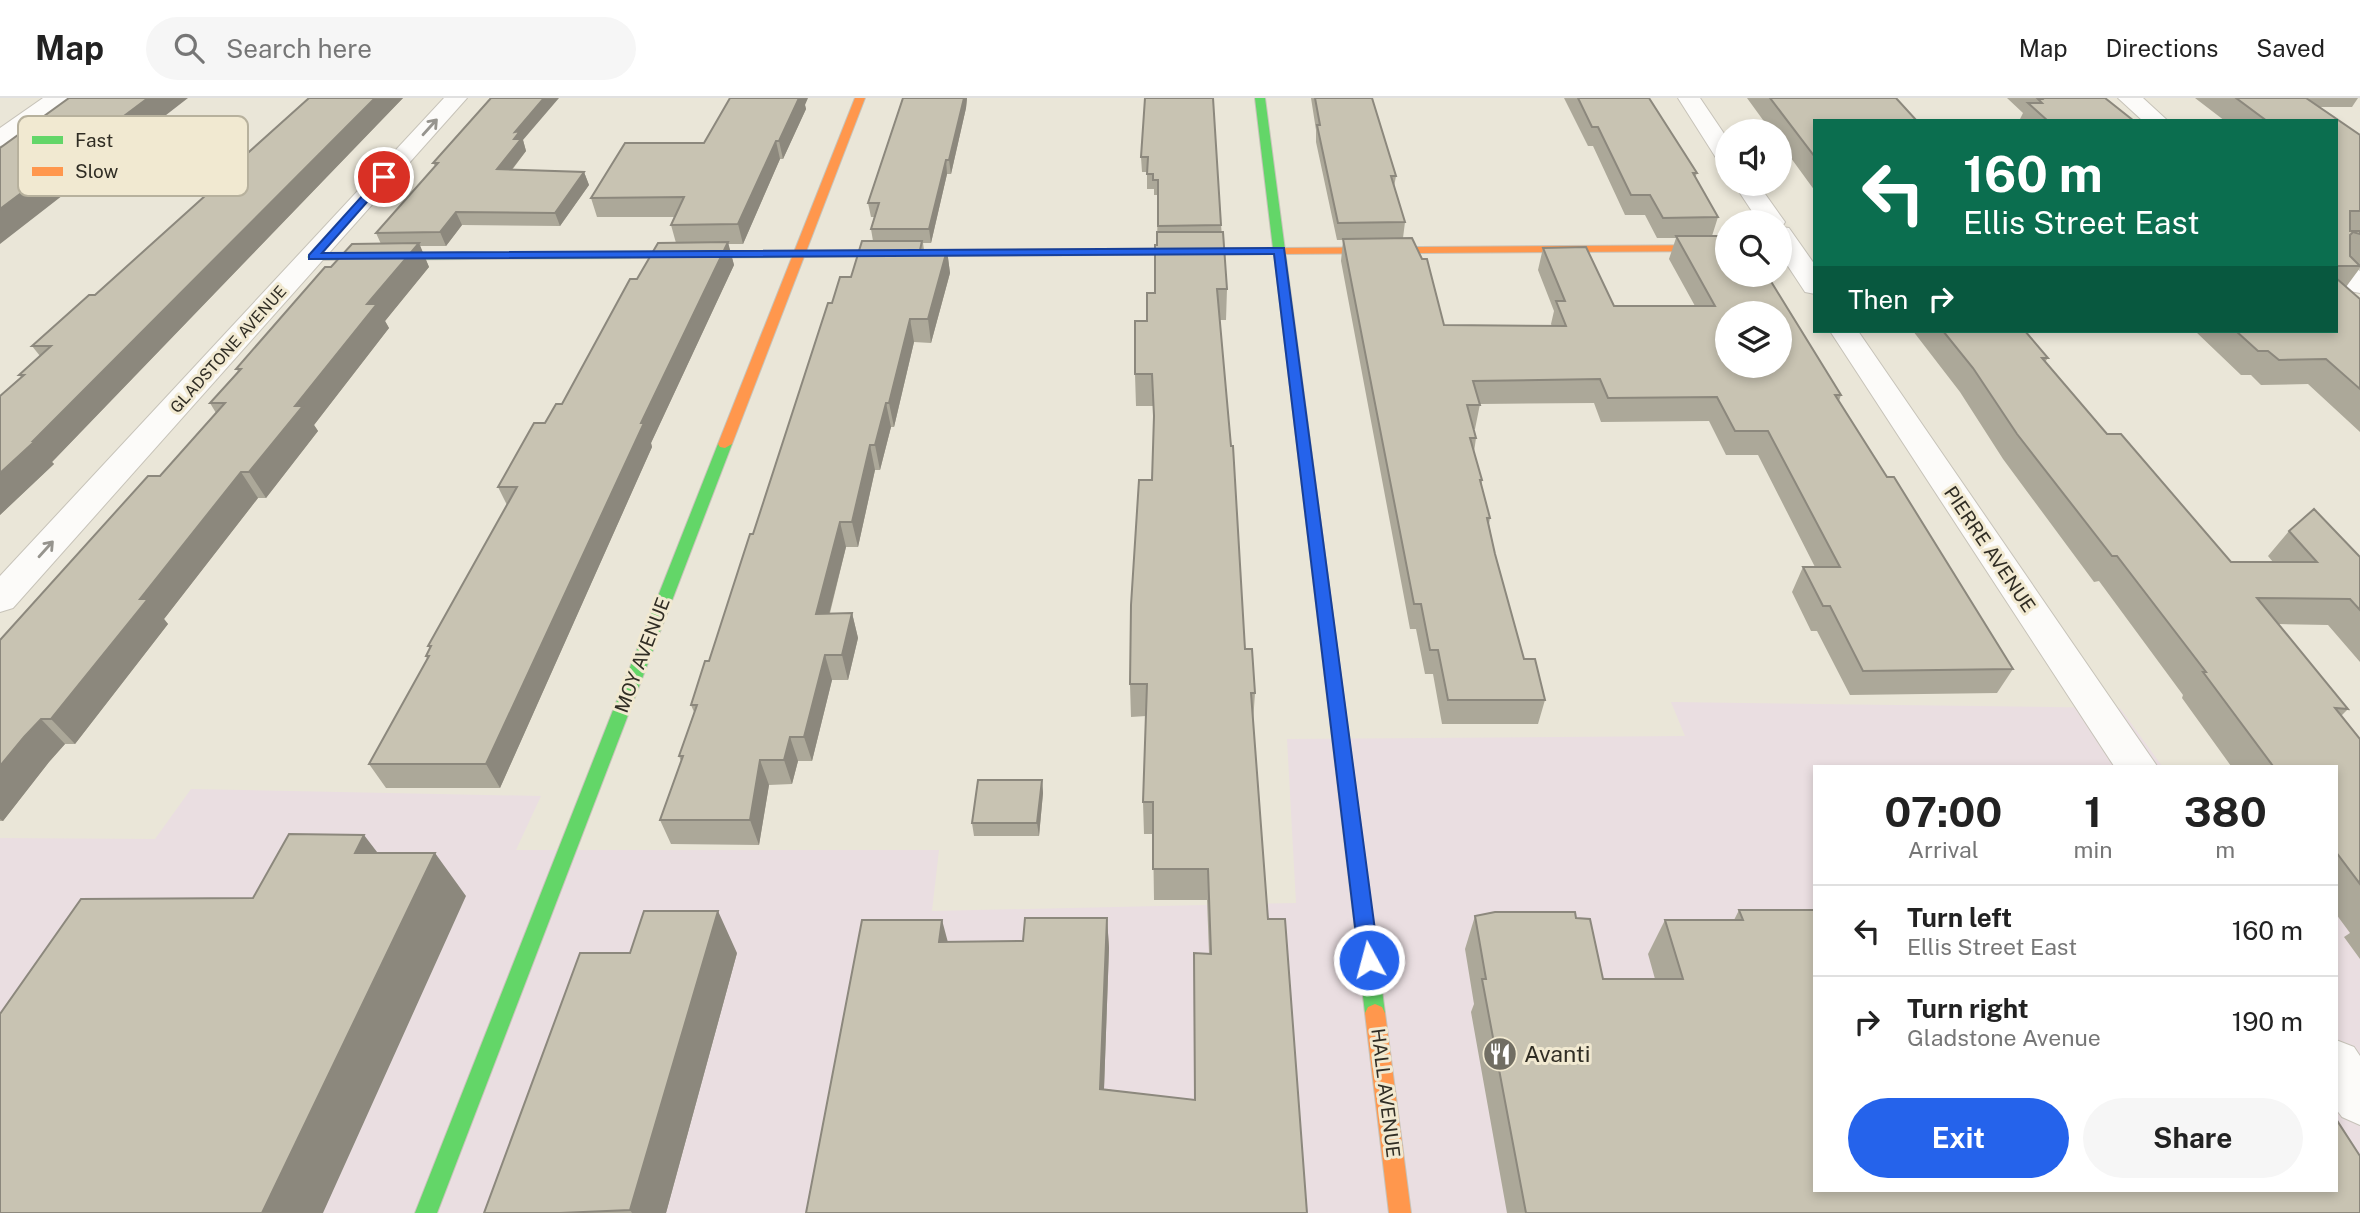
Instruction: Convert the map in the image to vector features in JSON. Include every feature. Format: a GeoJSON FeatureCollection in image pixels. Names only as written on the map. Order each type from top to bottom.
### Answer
{"type":"FeatureCollection","features":[{"type":"Feature","properties":{"kind":"street"},"geometry":{"type":"LineString","coordinates":[[33,116],[58,98]]}},
{"type":"Feature","properties":{"kind":"street","name":"GLADSTONE AVENUE"},"geometry":{"type":"LineString","coordinates":[[0,599],[456,98]]}},
{"type":"Feature","properties":{"kind":"street","name":"MOY AVENUE"},"geometry":{"type":"LineString","coordinates":[[426,1213],[860,98]]}},
{"type":"Feature","properties":{"kind":"street","name":"HALL AVENUE"},"geometry":{"type":"LineString","coordinates":[[1260,98],[1401,1213]]}},
{"type":"Feature","properties":{"kind":"street"},"geometry":{"type":"LineString","coordinates":[[1689,98],[1715,138]]}},
{"type":"Feature","properties":{"kind":"street"},"geometry":{"type":"LineString","coordinates":[[2129,98],[2155,119]]}},
{"type":"Feature","properties":{"kind":"street"},"geometry":{"type":"LineString","coordinates":[[0,139],[18,126]]}},
{"type":"Feature","properties":{"kind":"street"},"geometry":{"type":"LineString","coordinates":[[1792,246],[1813,282]]}},
{"type":"Feature","properties":{"kind":"street"},"geometry":{"type":"LineString","coordinates":[[313,257],[1715,248]]}},
{"type":"Feature","properties":{"kind":"street"},"geometry":{"type":"LineString","coordinates":[[2340,251],[2360,285]]}},
{"type":"Feature","properties":{"kind":"street","name":"PIERRE AVENUE"},"geometry":{"type":"LineString","coordinates":[[1845,333],[2135,765]]}},
{"type":"Feature","properties":{"kind":"street"},"geometry":{"type":"LineString","coordinates":[[2338,1067],[2360,1100]]}},
{"type":"Feature","properties":{"kind":"shaded area"},"geometry":{"type":"Polygon","coordinates":[[[1671,702],[2120,708],[2161,765],[1813,765],[1813,1192],[2338,1192],[2338,897],[2360,897],[2360,1213],[0,1213],[0,838],[155,839],[191,789],[541,796],[516,850],[939,850],[932,911],[1296,903],[1287,739],[1685,736],[1671,702]]]}},
{"type":"Feature","properties":{"kind":"building"},"geometry":{"type":"Polygon","coordinates":[[[69,98],[148,98],[124,116],[44,116],[69,98]]]}},
{"type":"Feature","properties":{"kind":"building"},"geometry":{"type":"Polygon","coordinates":[[[309,98],[375,98],[35,441],[0,473],[0,396],[51,346],[32,346],[89,295],[95,295],[205,196],[248,196],[248,153],[309,98]]]}},
{"type":"Feature","properties":{"kind":"building"},"geometry":{"type":"Polygon","coordinates":[[[491,98],[544,98],[515,132],[520,131],[514,139],[521,139],[497,169],[584,172],[555,213],[456,212],[440,232],[376,233],[438,163],[433,163],[491,98]]]}},
{"type":"Feature","properties":{"kind":"building"},"geometry":{"type":"Polygon","coordinates":[[[730,98],[799,98],[738,224],[671,225],[684,197],[591,198],[625,143],[704,143],[730,98]]]}},
{"type":"Feature","properties":{"kind":"building"},"geometry":{"type":"Polygon","coordinates":[[[903,98],[964,98],[929,229],[871,229],[879,203],[868,203],[903,98]]]}},
{"type":"Feature","properties":{"kind":"building"},"geometry":{"type":"Polygon","coordinates":[[[1145,98],[1213,98],[1221,225],[1158,226],[1158,180],[1153,180],[1153,174],[1147,174],[1148,157],[1141,157],[1145,98]]]}},
{"type":"Feature","properties":{"kind":"building"},"geometry":{"type":"Polygon","coordinates":[[[1315,98],[1372,98],[1396,176],[1391,176],[1405,222],[1338,223],[1317,125],[1320,125],[1315,98]]]}},
{"type":"Feature","properties":{"kind":"building"},"geometry":{"type":"Polygon","coordinates":[[[1578,98],[1649,98],[1697,173],[1693,173],[1715,212],[1715,217],[1663,218],[1650,195],[1631,195],[1598,127],[1592,127],[1578,98]]]}},
{"type":"Feature","properties":{"kind":"building"},"geometry":{"type":"Polygon","coordinates":[[[1770,98],[1896,98],[1915,119],[1813,119],[1813,154],[1792,127],[1792,119],[1786,119],[1770,98]]]}},
{"type":"Feature","properties":{"kind":"building"},"geometry":{"type":"Polygon","coordinates":[[[2105,98],[2131,119],[2046,119],[2028,103],[2042,103],[2038,99],[2105,98]]]}},
{"type":"Feature","properties":{"kind":"building"},"geometry":{"type":"Polygon","coordinates":[[[2236,98],[2306,98],[2337,119],[2264,119],[2236,98]]]}},
{"type":"Feature","properties":{"kind":"building"},"geometry":{"type":"Polygon","coordinates":[[[2338,120],[2360,135],[2360,211],[2350,211],[2350,231],[2360,231],[2360,234],[2353,232],[2350,235],[2350,256],[2360,266],[2338,266],[2338,120]]]}},
{"type":"Feature","properties":{"kind":"building"},"geometry":{"type":"Polygon","coordinates":[[[18,135],[18,196],[0,209],[0,148],[18,135]]]}},
{"type":"Feature","properties":{"kind":"building"},"geometry":{"type":"Polygon","coordinates":[[[1157,232],[1223,232],[1227,289],[1217,289],[1233,446],[1245,649],[1252,649],[1255,693],[1251,693],[1268,919],[1285,919],[1307,1213],[806,1213],[862,920],[942,920],[939,942],[1023,941],[1025,918],[1107,918],[1100,1089],[1195,1100],[1194,953],[1211,954],[1208,869],[1153,869],[1153,802],[1143,802],[1147,684],[1130,684],[1131,605],[1139,480],[1152,480],[1154,416],[1152,374],[1135,374],[1135,321],[1147,321],[1147,293],[1155,293],[1157,232]]]}},
{"type":"Feature","properties":{"kind":"building"},"geometry":{"type":"Polygon","coordinates":[[[1676,236],[1715,236],[1715,287],[1774,287],[1783,301],[1715,301],[1715,306],[1676,236]]]}},
{"type":"Feature","properties":{"kind":"building"},"geometry":{"type":"Polygon","coordinates":[[[1412,238],[1422,259],[1427,259],[1444,325],[1566,326],[1556,301],[1565,301],[1543,248],[1586,247],[1614,306],[1715,306],[1715,378],[1792,378],[1792,316],[1841,395],[1835,395],[1887,477],[1894,477],[2013,669],[1863,671],[1830,606],[1823,606],[1803,567],[1840,567],[1768,431],[1735,431],[1717,397],[1608,398],[1600,379],[1473,381],[1480,405],[1467,405],[1476,438],[1470,438],[1482,480],[1495,554],[1524,659],[1535,659],[1545,700],[1448,700],[1438,650],[1430,650],[1421,604],[1414,604],[1343,239],[1412,238]]]}},
{"type":"Feature","properties":{"kind":"building"},"geometry":{"type":"Polygon","coordinates":[[[862,241],[922,241],[920,250],[947,250],[928,319],[910,319],[889,403],[886,403],[875,445],[870,445],[852,522],[840,522],[816,614],[852,613],[842,655],[825,655],[804,737],[790,737],[784,760],[760,760],[750,820],[660,820],[683,756],[679,756],[697,705],[691,705],[705,661],[709,661],[750,534],[753,534],[828,303],[832,303],[840,277],[851,277],[862,241]]]}},
{"type":"Feature","properties":{"kind":"building"},"geometry":{"type":"Polygon","coordinates":[[[728,242],[641,423],[644,423],[486,764],[369,764],[429,656],[426,656],[431,646],[428,646],[517,487],[498,487],[534,423],[545,423],[556,404],[562,404],[630,279],[637,279],[658,243],[728,242]]]}},
{"type":"Feature","properties":{"kind":"building"},"geometry":{"type":"Polygon","coordinates":[[[419,243],[367,304],[377,304],[295,406],[303,406],[249,472],[241,472],[140,599],[148,599],[51,719],[41,719],[0,766],[0,640],[148,476],[160,476],[225,403],[210,403],[325,267],[331,267],[352,244],[419,243]]]}},
{"type":"Feature","properties":{"kind":"building"},"geometry":{"type":"Polygon","coordinates":[[[2338,280],[2360,299],[2360,389],[2326,359],[2279,360],[2268,351],[2258,351],[2238,333],[2338,333],[2338,280]]]}},
{"type":"Feature","properties":{"kind":"building"},"geometry":{"type":"Polygon","coordinates":[[[1945,333],[2027,333],[2048,358],[2042,358],[2107,434],[2121,434],[2231,562],[2317,562],[2289,531],[2314,509],[2360,557],[2360,610],[2350,599],[2257,598],[2348,709],[2335,708],[2360,739],[2360,884],[2338,855],[2338,765],[2272,765],[2203,672],[2206,672],[2117,556],[2112,556],[2017,434],[1973,368],[1945,333]]]}},
{"type":"Feature","properties":{"kind":"building"},"geometry":{"type":"Polygon","coordinates":[[[978,780],[1042,780],[1037,823],[972,823],[978,780]]]}},
{"type":"Feature","properties":{"kind":"building"},"geometry":{"type":"Polygon","coordinates":[[[289,834],[364,835],[355,853],[435,853],[262,1213],[0,1213],[0,1014],[81,899],[253,898],[289,834]]]}},
{"type":"Feature","properties":{"kind":"building"},"geometry":{"type":"Polygon","coordinates":[[[1739,910],[1813,910],[1813,1192],[2338,1192],[2338,1122],[2360,1156],[2360,1213],[1526,1213],[1482,979],[1486,979],[1475,916],[1495,912],[1575,912],[1576,918],[1590,919],[1603,979],[1683,979],[1665,920],[1743,920],[1739,910]]]}},
{"type":"Feature","properties":{"kind":"building"},"geometry":{"type":"Polygon","coordinates":[[[644,911],[718,911],[630,1210],[484,1213],[580,953],[630,953],[644,911]]]}},
{"type":"Feature","properties":{"kind":"traffic: fast"},"geometry":{"type":"LineString","coordinates":[[1260,98],[1375,1013]]}},
{"type":"Feature","properties":{"kind":"traffic: fast"},"geometry":{"type":"LineString","coordinates":[[313,257],[1279,251]]}},
{"type":"Feature","properties":{"kind":"traffic: fast"},"geometry":{"type":"LineString","coordinates":[[426,1213],[725,444]]}},
{"type":"Feature","properties":{"kind":"traffic: slow"},"geometry":{"type":"LineString","coordinates":[[725,444],[860,98]]}},
{"type":"Feature","properties":{"kind":"traffic: slow"},"geometry":{"type":"LineString","coordinates":[[1279,251],[1715,248]]}},
{"type":"Feature","properties":{"kind":"traffic: slow"},"geometry":{"type":"LineString","coordinates":[[1375,1013],[1400,1213]]}},
{"type":"Feature","properties":{"kind":"place","name":"Avanti"},"geometry":{"type":"Point","coordinates":[1500,1054]}},
{"type":"Feature","properties":{"kind":"route"},"geometry":{"type":"LineString","coordinates":[[384,177],[313,257],[1280,251],[1369,960]]}}]}
